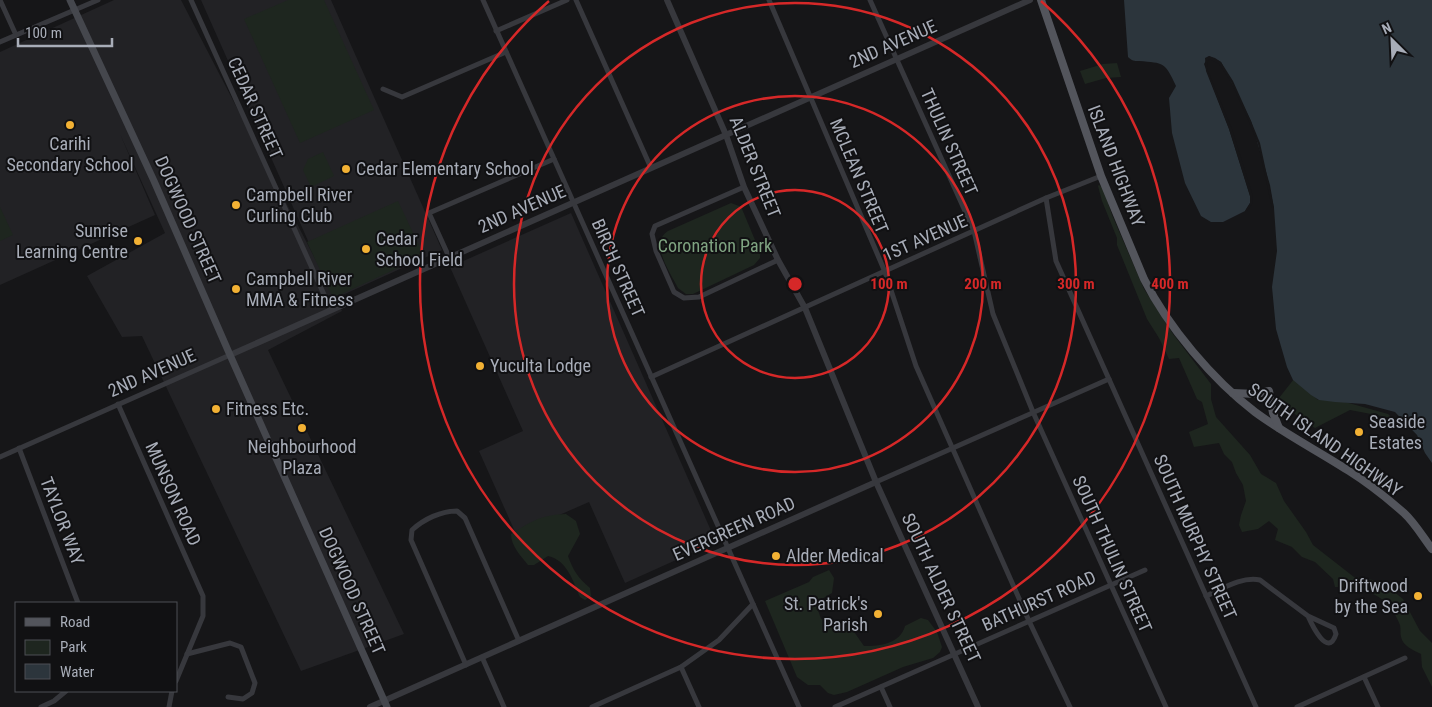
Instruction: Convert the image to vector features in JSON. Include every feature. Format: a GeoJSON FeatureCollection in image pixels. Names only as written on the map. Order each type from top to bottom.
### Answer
{"type":"FeatureCollection","features":[{"type":"Feature","properties":{"kind":"main road","name":"DOGWOOD STREET"},"geometry":{"type":"LineString","coordinates":[[70,0],[154,180],[386,704]]}},
{"type":"Feature","properties":{"kind":"main road","name":"ISLAND HIGHWAY"},"geometry":{"type":"LineString","coordinates":[[1041,0],[1101,176],[1147,286],[1180,335]]}},
{"type":"Feature","properties":{"kind":"main road","name":"SOUTH ISLAND HIGHWAY"},"geometry":{"type":"LineString","coordinates":[[1180,335],[1210,371],[1232,393],[1256,413],[1351,472],[1405,514],[1432,549]]}},
{"type":"Feature","properties":{"kind":"main road"},"geometry":{"type":"LineString","coordinates":[[1232,393],[1256,394],[1269,391],[1273,413],[1279,428]]}},
{"type":"Feature","properties":{"kind":"street"},"geometry":{"type":"LineString","coordinates":[[0,0],[16,35]]}},
{"type":"Feature","properties":{"kind":"street"},"geometry":{"type":"LineString","coordinates":[[0,42],[98,0]]}},
{"type":"Feature","properties":{"kind":"street","name":"CEDAR STREET"},"geometry":{"type":"LineString","coordinates":[[191,0],[331,310]]}},
{"type":"Feature","properties":{"kind":"street","name":"BIRCH STREET"},"geometry":{"type":"LineString","coordinates":[[483,0],[799,707]]}},
{"type":"Feature","properties":{"kind":"street"},"geometry":{"type":"LineString","coordinates":[[496,31],[567,0]]}},
{"type":"Feature","properties":{"kind":"street"},"geometry":{"type":"LineString","coordinates":[[576,0],[651,168]]}},
{"type":"Feature","properties":{"kind":"street","name":"ALDER STREET"},"geometry":{"type":"LineString","coordinates":[[667,0],[726,135],[744,187],[778,260],[805,308],[876,482]]}},
{"type":"Feature","properties":{"kind":"street","name":"MCLEAN STREET"},"geometry":{"type":"LineString","coordinates":[[769,0],[885,272],[916,366],[951,449],[1070,707]]}},
{"type":"Feature","properties":{"kind":"street","name":"THULIN STREET"},"geometry":{"type":"LineString","coordinates":[[870,0],[974,232],[993,314],[1033,412]]}},
{"type":"Feature","properties":{"kind":"street","name":"2ND AVENUE"},"geometry":{"type":"LineString","coordinates":[[0,457],[1030,0]]}},
{"type":"Feature","properties":{"kind":"street"},"geometry":{"type":"LineString","coordinates":[[383,89],[402,97],[506,52]]}},
{"type":"Feature","properties":{"kind":"street"},"geometry":{"type":"LineString","coordinates":[[449,257],[429,213],[554,158]]}},
{"type":"Feature","properties":{"kind":"street","name":"1ST AVENUE"},"geometry":{"type":"LineString","coordinates":[[652,377],[1046,198],[1101,176]]}},
{"type":"Feature","properties":{"kind":"street"},"geometry":{"type":"LineString","coordinates":[[744,187],[655,226],[652,234],[656,251],[674,292],[684,298],[699,297],[778,260]]}},
{"type":"Feature","properties":{"kind":"street","name":"SOUTH MURPHY STREET"},"geometry":{"type":"LineString","coordinates":[[1046,198],[1056,261],[1256,707]]}},
{"type":"Feature","properties":{"kind":"street","name":"EVERGREEN ROAD"},"geometry":{"type":"LineString","coordinates":[[370,707],[386,704],[466,664],[1109,379]]}},
{"type":"Feature","properties":{"kind":"street","name":"MUNSON ROAD"},"geometry":{"type":"LineString","coordinates":[[118,404],[203,596],[203,616],[187,654]]}},
{"type":"Feature","properties":{"kind":"street","name":"SOUTH THULIN STREET"},"geometry":{"type":"LineString","coordinates":[[1033,412],[1166,707]]}},
{"type":"Feature","properties":{"kind":"street","name":"TAYLOR WAY"},"geometry":{"type":"LineString","coordinates":[[19,448],[78,602]]}},
{"type":"Feature","properties":{"kind":"street","name":"SOUTH ALDER STREET"},"geometry":{"type":"LineString","coordinates":[[876,482],[978,707]]}},
{"type":"Feature","properties":{"kind":"street"},"geometry":{"type":"LineString","coordinates":[[466,664],[411,540],[412,530],[419,523],[435,516],[447,511],[457,511],[465,518],[519,641]]}},
{"type":"Feature","properties":{"kind":"street","name":"BATHURST ROAD"},"geometry":{"type":"LineString","coordinates":[[835,707],[1144,570]]}},
{"type":"Feature","properties":{"kind":"street"},"geometry":{"type":"LineString","coordinates":[[1206,596],[1252,578],[1260,580],[1308,616],[1334,628],[1336,634],[1331,642],[1321,640],[1308,616]]}},
{"type":"Feature","properties":{"kind":"street"},"geometry":{"type":"LineString","coordinates":[[592,707],[681,667],[719,640],[753,604]]}},
{"type":"Feature","properties":{"kind":"street"},"geometry":{"type":"LineString","coordinates":[[178,676],[187,654],[230,643],[241,647],[255,683],[252,693],[243,699],[228,697]]}},
{"type":"Feature","properties":{"kind":"street"},"geometry":{"type":"LineString","coordinates":[[482,658],[504,707]]}},
{"type":"Feature","properties":{"kind":"street"},"geometry":{"type":"LineString","coordinates":[[1297,707],[1406,658]]}},
{"type":"Feature","properties":{"kind":"street"},"geometry":{"type":"LineString","coordinates":[[681,667],[699,707]]}},
{"type":"Feature","properties":{"kind":"street"},"geometry":{"type":"LineString","coordinates":[[1364,677],[1378,707]]}},
{"type":"Feature","properties":{"kind":"street"},"geometry":{"type":"LineString","coordinates":[[881,687],[890,707]]}},
{"type":"Feature","properties":{"kind":"street"},"geometry":{"type":"LineString","coordinates":[[42,707],[54,701],[65,692]]}},
{"type":"Feature","properties":{"kind":"street"},"geometry":{"type":"LineString","coordinates":[[169,707],[172,692]]}},
{"type":"Feature","properties":{"kind":"shaded area"},"geometry":{"type":"Polygon","coordinates":[[[114,0],[181,0],[321,270],[201,0],[331,0],[442,250],[336,298],[342,311],[268,350],[404,634],[301,671],[142,336],[122,337],[87,276],[165,233],[120,134],[155,215],[0,285],[0,52],[114,0]]]}},
{"type":"Feature","properties":{"kind":"shaded area"},"geometry":{"type":"Polygon","coordinates":[[[571,213],[716,542],[625,583],[589,502],[516,534],[479,451],[523,431],[450,267],[571,213]]]}},
{"type":"Feature","properties":{"kind":"green space"},"geometry":{"type":"Polygon","coordinates":[[[288,0],[324,0],[374,110],[300,143],[244,19],[288,0]]]}},
{"type":"Feature","properties":{"kind":"green space"},"geometry":{"type":"Polygon","coordinates":[[[1117,63],[1121,77],[1106,78],[1085,84],[1080,71],[1103,64],[1117,63]]]}},
{"type":"Feature","properties":{"kind":"green space"},"geometry":{"type":"Polygon","coordinates":[[[323,152],[334,176],[311,187],[303,170],[308,159],[323,152]]]}},
{"type":"Feature","properties":{"kind":"green space"},"geometry":{"type":"Polygon","coordinates":[[[1099,185],[1103,188],[1112,215],[1144,289],[1173,334],[1211,384],[1211,399],[1216,417],[1250,455],[1261,474],[1276,483],[1284,501],[1313,545],[1354,577],[1373,580],[1388,587],[1403,599],[1420,631],[1432,643],[1432,687],[1422,667],[1421,654],[1404,643],[1401,637],[1400,625],[1389,606],[1383,600],[1366,591],[1335,587],[1333,579],[1315,562],[1302,557],[1292,547],[1275,540],[1278,529],[1269,521],[1258,529],[1242,532],[1239,525],[1246,501],[1243,485],[1232,462],[1224,454],[1219,443],[1194,447],[1189,432],[1208,424],[1202,402],[1197,399],[1179,358],[1169,359],[1147,319],[1117,245],[1117,238],[1102,201],[1099,185]]]}},
{"type":"Feature","properties":{"kind":"green space","name":"Cedar School Field"},"geometry":{"type":"Polygon","coordinates":[[[398,201],[424,256],[333,298],[307,242],[398,201]]]}},
{"type":"Feature","properties":{"kind":"green space","name":"Coronation Park"},"geometry":{"type":"Polygon","coordinates":[[[731,203],[742,209],[760,252],[760,258],[754,265],[693,294],[686,294],[678,288],[666,266],[660,243],[663,236],[668,231],[731,203]]]}},
{"type":"Feature","properties":{"kind":"green space"},"geometry":{"type":"Polygon","coordinates":[[[0,207],[13,235],[0,241],[0,207]]]}},
{"type":"Feature","properties":{"kind":"green space"},"geometry":{"type":"Polygon","coordinates":[[[1294,379],[1318,400],[1338,400],[1388,414],[1392,418],[1350,410],[1315,428],[1279,403],[1279,398],[1294,379]]]}},
{"type":"Feature","properties":{"kind":"green space"},"geometry":{"type":"Polygon","coordinates":[[[566,514],[576,521],[580,534],[568,556],[576,574],[590,588],[591,596],[585,600],[580,597],[572,578],[560,562],[548,556],[534,565],[528,565],[517,551],[511,538],[511,534],[537,520],[566,514]]]}},
{"type":"Feature","properties":{"kind":"green space"},"geometry":{"type":"Polygon","coordinates":[[[829,570],[834,578],[832,593],[820,600],[818,610],[821,619],[831,623],[842,622],[852,629],[864,646],[889,643],[899,637],[905,626],[921,618],[928,620],[937,632],[942,647],[940,652],[933,658],[903,667],[847,692],[834,695],[828,693],[820,685],[808,685],[797,677],[765,601],[809,582],[813,577],[829,570]]]}},
{"type":"Feature","properties":{"kind":"water"},"geometry":{"type":"Polygon","coordinates":[[[1124,0],[1432,0],[1432,463],[1417,435],[1395,412],[1365,404],[1319,400],[1293,380],[1287,367],[1276,329],[1272,287],[1277,251],[1274,208],[1270,185],[1251,121],[1221,62],[1209,56],[1204,64],[1229,129],[1250,196],[1250,203],[1245,211],[1223,222],[1211,222],[1201,216],[1185,183],[1172,133],[1169,98],[1176,86],[1169,72],[1159,63],[1133,60],[1128,57],[1124,0]]]}},
{"type":"Feature","properties":{"kind":"pier"},"geometry":{"type":"Polygon","coordinates":[[[1209,56],[1221,62],[1233,81],[1251,121],[1260,143],[1274,208],[1272,208],[1258,144],[1249,122],[1231,82],[1219,64],[1209,59],[1207,64],[1208,71],[1232,129],[1253,196],[1252,204],[1245,211],[1250,203],[1250,196],[1229,129],[1206,71],[1205,58],[1209,56]]]}},
{"type":"Feature","properties":{"kind":"place","name":"Carihi Secondary School"},"geometry":{"type":"Point","coordinates":[70,125]}},
{"type":"Feature","properties":{"kind":"place","name":"Cedar Elementary School"},"geometry":{"type":"Point","coordinates":[346,169]}},
{"type":"Feature","properties":{"kind":"place","name":"Campbell River Curling Club"},"geometry":{"type":"Point","coordinates":[236,205]}},
{"type":"Feature","properties":{"kind":"place","name":"Sunrise Learning Centre"},"geometry":{"type":"Point","coordinates":[138,241]}},
{"type":"Feature","properties":{"kind":"place","name":"Cedar School Field"},"geometry":{"type":"Point","coordinates":[366,249]}},
{"type":"Feature","properties":{"kind":"place","name":"Campbell River MMA & Fitness"},"geometry":{"type":"Point","coordinates":[236,289]}},
{"type":"Feature","properties":{"kind":"place","name":"Yuculta Lodge"},"geometry":{"type":"Point","coordinates":[480,366]}},
{"type":"Feature","properties":{"kind":"place","name":"Fitness Etc."},"geometry":{"type":"Point","coordinates":[216,409]}},
{"type":"Feature","properties":{"kind":"place","name":"Neighbourhood Plaza"},"geometry":{"type":"Point","coordinates":[302,428]}},
{"type":"Feature","properties":{"kind":"place","name":"Seaside Estates"},"geometry":{"type":"Point","coordinates":[1359,432]}},
{"type":"Feature","properties":{"kind":"place","name":"Alder Medical"},"geometry":{"type":"Point","coordinates":[776,556]}},
{"type":"Feature","properties":{"kind":"place","name":"Driftwood by the Sea"},"geometry":{"type":"Point","coordinates":[1418,596]}},
{"type":"Feature","properties":{"kind":"place","name":"St. Patrick's Parish"},"geometry":{"type":"Point","coordinates":[878,614]}}]}
